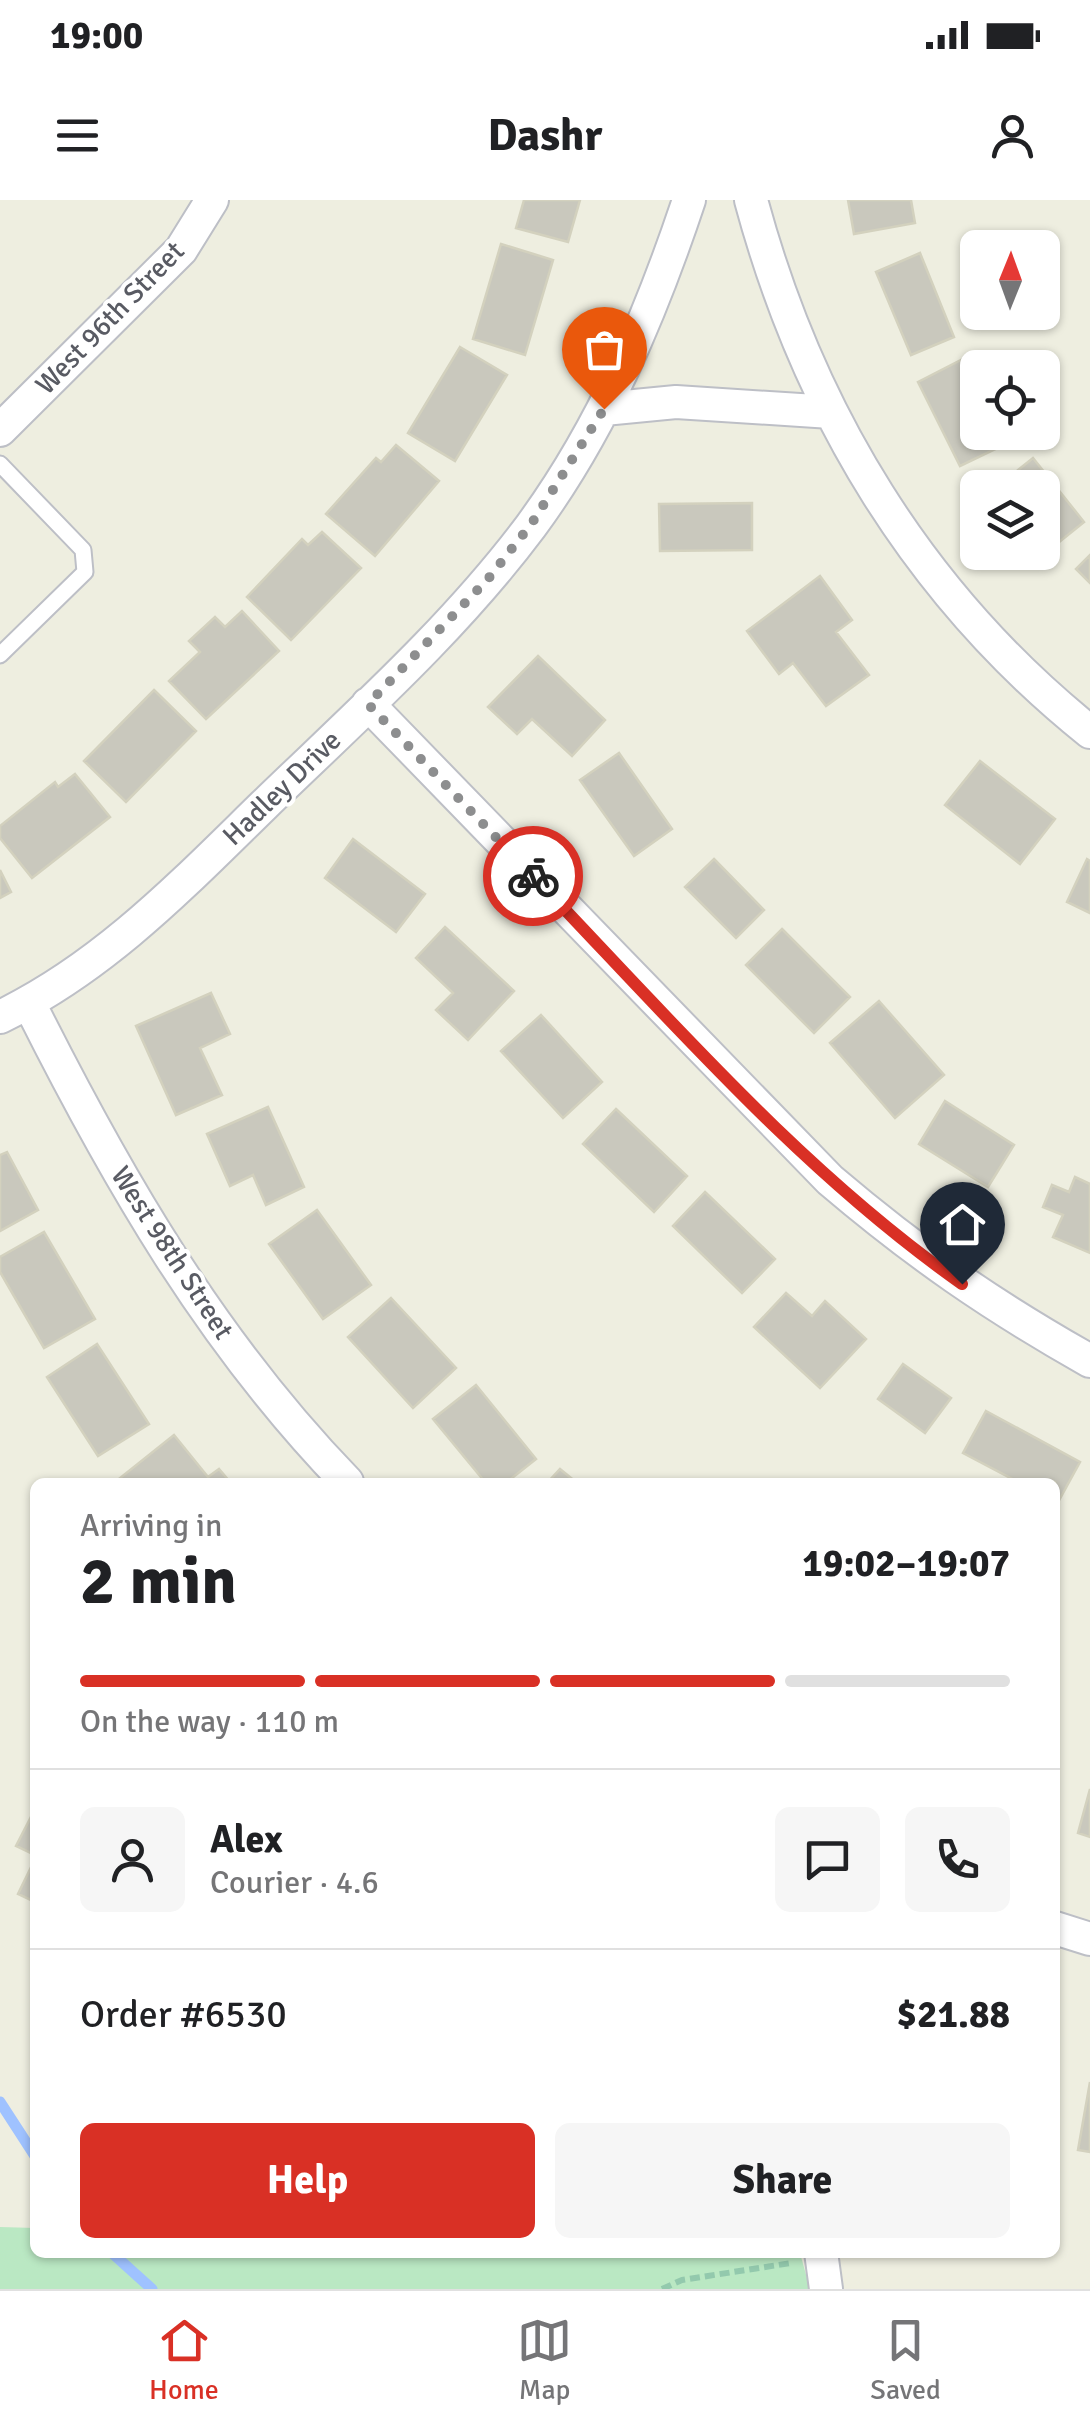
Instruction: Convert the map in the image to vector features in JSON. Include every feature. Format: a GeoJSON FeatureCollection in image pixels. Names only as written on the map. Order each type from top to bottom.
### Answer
{"type":"FeatureCollection","features":[{"type":"Feature","properties":{"kind":"street","name":"West 96th Street"},"geometry":{"type":"LineString","coordinates":[[0,430],[181,250],[212,200]]}},
{"type":"Feature","properties":{"kind":"street","name":"Hadley Drive"},"geometry":{"type":"LineString","coordinates":[[14,1010],[155,911],[368,704],[488,579],[532,523],[604,409],[649,310],[689,200]]}},
{"type":"Feature","properties":{"kind":"street"},"geometry":{"type":"LineString","coordinates":[[751,200],[798,340],[853,460],[924,565],[976,628],[1090,732]]}},
{"type":"Feature","properties":{"kind":"street"},"geometry":{"type":"LineString","coordinates":[[604,409],[676,402],[831,412]]}},
{"type":"Feature","properties":{"kind":"street"},"geometry":{"type":"LineString","coordinates":[[368,704],[830,1180],[907,1246],[989,1304],[1090,1362]]}},
{"type":"Feature","properties":{"kind":"street","name":"West 98th Street"},"geometry":{"type":"LineString","coordinates":[[14,1010],[85,1114],[163,1248],[280,1413],[342,1478]]}},
{"type":"Feature","properties":{"kind":"street"},"geometry":{"type":"LineString","coordinates":[[1060,1929],[1090,1938]]}},
{"type":"Feature","properties":{"kind":"lane"},"geometry":{"type":"LineString","coordinates":[[0,464],[83,550],[85,572],[0,655]]}},
{"type":"Feature","properties":{"kind":"path"},"geometry":{"type":"LineString","coordinates":[[662,2289],[682,2280],[823,2267]]}},
{"type":"Feature","properties":{"kind":"green space"},"geometry":{"type":"Polygon","coordinates":[[[0,2227],[30,2228],[30,2258],[801,2258],[810,2289],[0,2289],[0,2227]]]}},
{"type":"Feature","properties":{"kind":"building"},"geometry":{"type":"Polygon","coordinates":[[[524,200],[580,200],[568,242],[516,228],[524,200]]]}},
{"type":"Feature","properties":{"kind":"building"},"geometry":{"type":"Polygon","coordinates":[[[848,200],[911,200],[915,223],[854,234],[848,200]]]}},
{"type":"Feature","properties":{"kind":"building"},"geometry":{"type":"Polygon","coordinates":[[[501,244],[553,260],[525,355],[473,339],[501,244]]]}},
{"type":"Feature","properties":{"kind":"building"},"geometry":{"type":"Polygon","coordinates":[[[920,253],[954,337],[911,355],[876,272],[920,253]]]}},
{"type":"Feature","properties":{"kind":"building"},"geometry":{"type":"Polygon","coordinates":[[[460,347],[507,375],[455,461],[408,433],[460,347]]]}},
{"type":"Feature","properties":{"kind":"building"},"geometry":{"type":"Polygon","coordinates":[[[960,361],[960,450],[993,450],[960,466],[918,382],[960,361]]]}},
{"type":"Feature","properties":{"kind":"building"},"geometry":{"type":"Polygon","coordinates":[[[396,445],[439,481],[375,556],[326,514],[376,458],[381,462],[396,445]]]}},
{"type":"Feature","properties":{"kind":"building"},"geometry":{"type":"Polygon","coordinates":[[[1033,458],[1043,470],[1018,470],[1033,458]]]}},
{"type":"Feature","properties":{"kind":"building"},"geometry":{"type":"Polygon","coordinates":[[[1060,492],[1084,522],[1060,541],[1060,492]]]}},
{"type":"Feature","properties":{"kind":"building"},"geometry":{"type":"Polygon","coordinates":[[[752,503],[752,550],[660,551],[659,504],[752,503]]]}},
{"type":"Feature","properties":{"kind":"building"},"geometry":{"type":"Polygon","coordinates":[[[322,532],[361,568],[291,640],[247,597],[302,539],[308,545],[322,532]]]}},
{"type":"Feature","properties":{"kind":"building"},"geometry":{"type":"Polygon","coordinates":[[[1090,555],[1090,583],[1076,569],[1090,555]]]}},
{"type":"Feature","properties":{"kind":"building"},"geometry":{"type":"Polygon","coordinates":[[[820,576],[852,620],[836,632],[869,675],[826,706],[793,663],[779,674],[747,631],[820,576]]]}},
{"type":"Feature","properties":{"kind":"building"},"geometry":{"type":"Polygon","coordinates":[[[242,611],[279,651],[206,719],[169,681],[200,652],[189,641],[215,617],[225,627],[242,611]]]}},
{"type":"Feature","properties":{"kind":"building"},"geometry":{"type":"Polygon","coordinates":[[[538,656],[605,720],[572,756],[532,719],[517,734],[488,707],[538,656]]]}},
{"type":"Feature","properties":{"kind":"building"},"geometry":{"type":"Polygon","coordinates":[[[154,690],[196,731],[126,802],[84,761],[154,690]]]}},
{"type":"Feature","properties":{"kind":"building"},"geometry":{"type":"Polygon","coordinates":[[[619,753],[672,829],[634,856],[580,780],[619,753]]]}},
{"type":"Feature","properties":{"kind":"building"},"geometry":{"type":"Polygon","coordinates":[[[980,761],[1055,819],[1020,864],[945,805],[980,761]]]}},
{"type":"Feature","properties":{"kind":"building"},"geometry":{"type":"Polygon","coordinates":[[[75,774],[110,817],[32,878],[0,838],[0,826],[55,782],[58,787],[75,774]]]}},
{"type":"Feature","properties":{"kind":"building"},"geometry":{"type":"Polygon","coordinates":[[[353,839],[425,894],[396,932],[325,878],[353,839]]]}},
{"type":"Feature","properties":{"kind":"building"},"geometry":{"type":"Polygon","coordinates":[[[714,859],[764,910],[736,938],[685,887],[714,859]]]}},
{"type":"Feature","properties":{"kind":"building"},"geometry":{"type":"Polygon","coordinates":[[[1087,859],[1090,861],[1090,913],[1067,902],[1087,859]]]}},
{"type":"Feature","properties":{"kind":"building"},"geometry":{"type":"Polygon","coordinates":[[[0,870],[11,892],[0,898],[0,870]]]}},
{"type":"Feature","properties":{"kind":"building"},"geometry":{"type":"Polygon","coordinates":[[[445,927],[514,991],[468,1040],[436,1010],[453,993],[416,958],[445,927]]]}},
{"type":"Feature","properties":{"kind":"building"},"geometry":{"type":"Polygon","coordinates":[[[782,929],[850,997],[814,1033],[746,965],[782,929]]]}},
{"type":"Feature","properties":{"kind":"building"},"geometry":{"type":"Polygon","coordinates":[[[211,993],[230,1034],[200,1048],[222,1095],[176,1115],[136,1026],[211,993]]]}},
{"type":"Feature","properties":{"kind":"building"},"geometry":{"type":"Polygon","coordinates":[[[879,1001],[944,1075],[895,1118],[830,1043],[879,1001]]]}},
{"type":"Feature","properties":{"kind":"building"},"geometry":{"type":"Polygon","coordinates":[[[541,1015],[602,1082],[563,1118],[501,1051],[541,1015]]]}},
{"type":"Feature","properties":{"kind":"building"},"geometry":{"type":"Polygon","coordinates":[[[945,1101],[1014,1145],[988,1187],[919,1144],[945,1101]]]}},
{"type":"Feature","properties":{"kind":"building"},"geometry":{"type":"Polygon","coordinates":[[[268,1107],[304,1187],[266,1205],[253,1175],[230,1186],[207,1134],[268,1107]]]}},
{"type":"Feature","properties":{"kind":"building"},"geometry":{"type":"Polygon","coordinates":[[[616,1109],[687,1176],[654,1212],[583,1144],[616,1109]]]}},
{"type":"Feature","properties":{"kind":"building"},"geometry":{"type":"Polygon","coordinates":[[[7,1152],[38,1210],[0,1231],[0,1155],[7,1152]]]}},
{"type":"Feature","properties":{"kind":"building"},"geometry":{"type":"Polygon","coordinates":[[[1075,1177],[1090,1184],[1090,1253],[1053,1237],[1063,1215],[1043,1207],[1052,1185],[1069,1192],[1075,1177]]]}},
{"type":"Feature","properties":{"kind":"building"},"geometry":{"type":"Polygon","coordinates":[[[705,1192],[775,1259],[742,1293],[673,1226],[705,1192]]]}},
{"type":"Feature","properties":{"kind":"building"},"geometry":{"type":"Polygon","coordinates":[[[317,1210],[371,1285],[323,1319],[269,1244],[317,1210]]]}},
{"type":"Feature","properties":{"kind":"building"},"geometry":{"type":"Polygon","coordinates":[[[44,1232],[95,1319],[44,1348],[0,1272],[0,1257],[44,1232]]]}},
{"type":"Feature","properties":{"kind":"building"},"geometry":{"type":"Polygon","coordinates":[[[786,1293],[812,1316],[825,1301],[866,1339],[820,1388],[754,1327],[786,1293]]]}},
{"type":"Feature","properties":{"kind":"building"},"geometry":{"type":"Polygon","coordinates":[[[391,1298],[456,1368],[413,1408],[348,1337],[391,1298]]]}},
{"type":"Feature","properties":{"kind":"building"},"geometry":{"type":"Polygon","coordinates":[[[97,1344],[149,1424],[98,1456],[47,1377],[97,1344]]]}},
{"type":"Feature","properties":{"kind":"building"},"geometry":{"type":"Polygon","coordinates":[[[903,1364],[951,1398],[925,1433],[878,1399],[903,1364]]]}},
{"type":"Feature","properties":{"kind":"building"},"geometry":{"type":"Polygon","coordinates":[[[476,1385],[536,1459],[512,1478],[482,1478],[433,1419],[476,1385]]]}},
{"type":"Feature","properties":{"kind":"building"},"geometry":{"type":"Polygon","coordinates":[[[986,1411],[1080,1462],[1060,1499],[1060,1478],[1010,1478],[963,1453],[986,1411]]]}},
{"type":"Feature","properties":{"kind":"building"},"geometry":{"type":"Polygon","coordinates":[[[174,1435],[208,1477],[219,1469],[227,1478],[120,1478],[174,1435]]]}},
{"type":"Feature","properties":{"kind":"building"},"geometry":{"type":"Polygon","coordinates":[[[560,1469],[571,1478],[552,1478],[560,1469]]]}},
{"type":"Feature","properties":{"kind":"building"},"geometry":{"type":"Polygon","coordinates":[[[1090,1789],[1090,1837],[1078,1833],[1090,1789]]]}},
{"type":"Feature","properties":{"kind":"building"},"geometry":{"type":"Polygon","coordinates":[[[30,1819],[30,1853],[16,1846],[30,1819]]]}},
{"type":"Feature","properties":{"kind":"building"},"geometry":{"type":"Polygon","coordinates":[[[30,1869],[30,1900],[18,1894],[30,1869]]]}},
{"type":"Feature","properties":{"kind":"building"},"geometry":{"type":"Polygon","coordinates":[[[1090,2082],[1090,2152],[1078,2150],[1090,2082]]]}},
{"type":"Feature","properties":{"kind":"waterway"},"geometry":{"type":"LineString","coordinates":[[0,2102],[30,2148]]}},
{"type":"Feature","properties":{"kind":"waterway"},"geometry":{"type":"LineString","coordinates":[[118,2258],[152,2289]]}},
{"type":"Feature","properties":{"kind":"way so far"},"geometry":{"type":"LineString","coordinates":[[533,876],[368,704],[488,579],[532,523],[604,409]]}},
{"type":"Feature","properties":{"kind":"route"},"geometry":{"type":"LineString","coordinates":[[533,876],[830,1180],[907,1246],[962,1284]]}}]}
